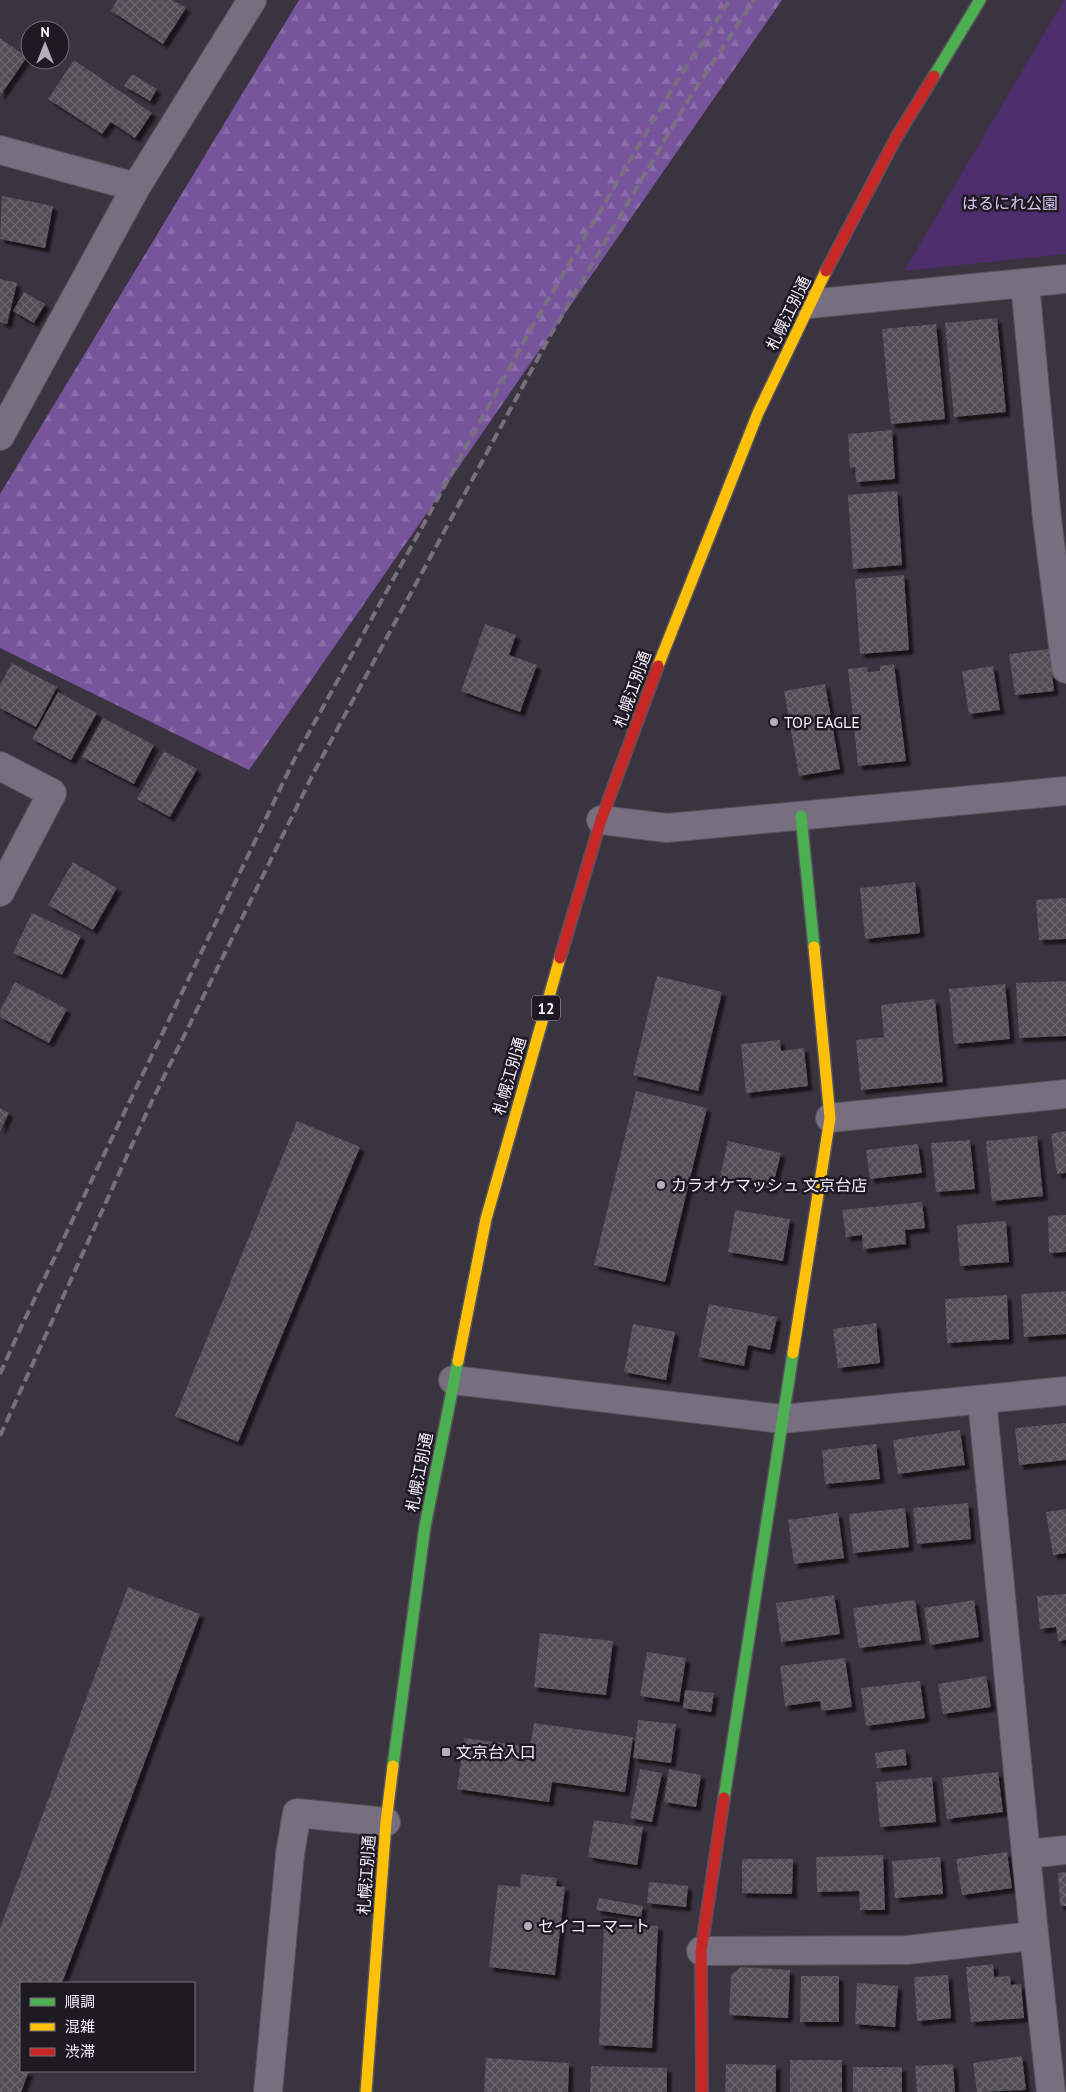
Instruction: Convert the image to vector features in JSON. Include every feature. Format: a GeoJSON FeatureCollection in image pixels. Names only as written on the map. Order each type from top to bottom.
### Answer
{"type":"FeatureCollection","features":[{"type":"Feature","properties":{"kind":"main road","name":"札幌江別通"},"geometry":{"type":"LineString","coordinates":[[366,2092],[386,1822],[425,1526],[486,1219],[601,820],[668,638],[754,422],[809,304],[896,138],[980,0]]}},
{"type":"Feature","properties":{"kind":"main road"},"geometry":{"type":"LineString","coordinates":[[702,2092],[701,1951],[830,1118],[801,816]]}},
{"type":"Feature","properties":{"kind":"street"},"geometry":{"type":"LineString","coordinates":[[0,436],[8,402],[136,187],[252,0]]}},
{"type":"Feature","properties":{"kind":"street"},"geometry":{"type":"LineString","coordinates":[[0,150],[136,187]]}},
{"type":"Feature","properties":{"kind":"street"},"geometry":{"type":"LineString","coordinates":[[809,304],[1066,279]]}},
{"type":"Feature","properties":{"kind":"street"},"geometry":{"type":"LineString","coordinates":[[1025,284],[1057,518],[1066,669]]}},
{"type":"Feature","properties":{"kind":"street"},"geometry":{"type":"LineString","coordinates":[[0,766],[52,793],[0,892]]}},
{"type":"Feature","properties":{"kind":"street"},"geometry":{"type":"LineString","coordinates":[[601,820],[667,828],[1066,791]]}},
{"type":"Feature","properties":{"kind":"street"},"geometry":{"type":"LineString","coordinates":[[830,1118],[1066,1094]]}},
{"type":"Feature","properties":{"kind":"street"},"geometry":{"type":"LineString","coordinates":[[453,1380],[782,1419],[1066,1391]]}},
{"type":"Feature","properties":{"kind":"street"},"geometry":{"type":"LineString","coordinates":[[982,1400],[1027,1854],[1033,1936],[1051,2092]]}},
{"type":"Feature","properties":{"kind":"street"},"geometry":{"type":"LineString","coordinates":[[268,2092],[290,1854],[297,1813],[386,1822]]}},
{"type":"Feature","properties":{"kind":"street"},"geometry":{"type":"LineString","coordinates":[[1027,1854],[1066,1850]]}},
{"type":"Feature","properties":{"kind":"street"},"geometry":{"type":"LineString","coordinates":[[701,1951],[907,1950],[1033,1936]]}},
{"type":"Feature","properties":{"kind":"green space"},"geometry":{"type":"Polygon","coordinates":[[[299,0],[782,0],[249,770],[0,648],[0,494],[299,0]]]}},
{"type":"Feature","properties":{"kind":"green space","name":"はるにれ公園"},"geometry":{"type":"Polygon","coordinates":[[[1064,0],[1066,0],[1066,254],[904,271],[1064,0]]]}},
{"type":"Feature","properties":{"kind":"building"},"geometry":{"type":"Polygon","coordinates":[[[117,0],[173,0],[186,8],[163,44],[111,11],[117,0]]]}},
{"type":"Feature","properties":{"kind":"building"},"geometry":{"type":"Polygon","coordinates":[[[0,38],[20,52],[20,67],[0,96],[0,38]]]}},
{"type":"Feature","properties":{"kind":"building"},"geometry":{"type":"Polygon","coordinates":[[[74,60],[152,113],[135,138],[111,122],[102,134],[48,99],[67,70],[70,70],[74,60]]]}},
{"type":"Feature","properties":{"kind":"building"},"geometry":{"type":"Polygon","coordinates":[[[132,74],[157,89],[150,101],[124,86],[132,74]]]}},
{"type":"Feature","properties":{"kind":"building"},"geometry":{"type":"Polygon","coordinates":[[[2,196],[53,206],[45,248],[0,239],[2,196]]]}},
{"type":"Feature","properties":{"kind":"building"},"geometry":{"type":"Polygon","coordinates":[[[0,279],[17,283],[7,324],[0,322],[0,279]]]}},
{"type":"Feature","properties":{"kind":"building"},"geometry":{"type":"Polygon","coordinates":[[[24,292],[45,304],[34,323],[13,311],[24,292]]]}},
{"type":"Feature","properties":{"kind":"building"},"geometry":{"type":"Polygon","coordinates":[[[997,318],[1006,412],[954,417],[945,323],[997,318]]]}},
{"type":"Feature","properties":{"kind":"building"},"geometry":{"type":"Polygon","coordinates":[[[936,324],[945,419],[891,424],[882,329],[936,324]]]}},
{"type":"Feature","properties":{"kind":"building"},"geometry":{"type":"Polygon","coordinates":[[[892,430],[895,479],[856,482],[855,467],[850,468],[848,434],[892,430]]]}},
{"type":"Feature","properties":{"kind":"building"},"geometry":{"type":"Polygon","coordinates":[[[897,491],[902,565],[853,569],[848,495],[897,491]]]}},
{"type":"Feature","properties":{"kind":"building"},"geometry":{"type":"Polygon","coordinates":[[[904,575],[909,650],[860,654],[855,579],[904,575]]]}},
{"type":"Feature","properties":{"kind":"building"},"geometry":{"type":"Polygon","coordinates":[[[485,624],[516,635],[509,655],[537,665],[520,712],[461,691],[485,624]]]}},
{"type":"Feature","properties":{"kind":"building"},"geometry":{"type":"Polygon","coordinates":[[[1049,649],[1054,691],[1015,695],[1009,654],[1049,649]]]}},
{"type":"Feature","properties":{"kind":"building"},"geometry":{"type":"Polygon","coordinates":[[[12,663],[57,687],[36,727],[0,708],[0,685],[12,663]]]}},
{"type":"Feature","properties":{"kind":"building"},"geometry":{"type":"Polygon","coordinates":[[[894,664],[906,761],[858,766],[848,669],[867,667],[868,672],[880,671],[880,666],[894,664]]]}},
{"type":"Feature","properties":{"kind":"building"},"geometry":{"type":"Polygon","coordinates":[[[993,666],[1000,710],[969,714],[962,671],[993,666]]]}},
{"type":"Feature","properties":{"kind":"building"},"geometry":{"type":"Polygon","coordinates":[[[825,684],[840,769],[799,776],[784,691],[825,684]]]}},
{"type":"Feature","properties":{"kind":"building"},"geometry":{"type":"Polygon","coordinates":[[[58,692],[97,713],[71,760],[32,739],[58,692]]]}},
{"type":"Feature","properties":{"kind":"building"},"geometry":{"type":"Polygon","coordinates":[[[103,718],[154,745],[134,784],[82,757],[103,718]]]}},
{"type":"Feature","properties":{"kind":"building"},"geometry":{"type":"Polygon","coordinates":[[[164,751],[197,769],[170,817],[137,799],[164,751]]]}},
{"type":"Feature","properties":{"kind":"building"},"geometry":{"type":"Polygon","coordinates":[[[73,862],[117,888],[93,930],[48,905],[73,862]]]}},
{"type":"Feature","properties":{"kind":"building"},"geometry":{"type":"Polygon","coordinates":[[[915,882],[920,933],[865,939],[860,888],[915,882]]]}},
{"type":"Feature","properties":{"kind":"building"},"geometry":{"type":"Polygon","coordinates":[[[1066,898],[1066,939],[1039,940],[1036,900],[1066,898]]]}},
{"type":"Feature","properties":{"kind":"building"},"geometry":{"type":"Polygon","coordinates":[[[32,913],[81,936],[62,975],[13,953],[32,913]]]}},
{"type":"Feature","properties":{"kind":"building"},"geometry":{"type":"Polygon","coordinates":[[[657,976],[722,992],[698,1091],[633,1075],[657,976]]]}},
{"type":"Feature","properties":{"kind":"building"},"geometry":{"type":"Polygon","coordinates":[[[1066,981],[1066,1036],[1019,1038],[1016,983],[1066,981]]]}},
{"type":"Feature","properties":{"kind":"building"},"geometry":{"type":"Polygon","coordinates":[[[15,982],[67,1009],[49,1043],[0,1017],[0,1011],[15,982]]]}},
{"type":"Feature","properties":{"kind":"building"},"geometry":{"type":"Polygon","coordinates":[[[1005,984],[1010,1039],[954,1044],[949,989],[1005,984]]]}},
{"type":"Feature","properties":{"kind":"building"},"geometry":{"type":"Polygon","coordinates":[[[935,999],[943,1082],[861,1090],[856,1040],[884,1037],[881,1005],[935,999]]]}},
{"type":"Feature","properties":{"kind":"building"},"geometry":{"type":"Polygon","coordinates":[[[780,1040],[781,1051],[804,1048],[808,1086],[746,1093],[741,1044],[780,1040]]]}},
{"type":"Feature","properties":{"kind":"building"},"geometry":{"type":"Polygon","coordinates":[[[636,1091],[707,1108],[665,1282],[594,1265],[636,1091]]]}},
{"type":"Feature","properties":{"kind":"building"},"geometry":{"type":"Polygon","coordinates":[[[0,1108],[9,1113],[0,1131],[0,1108]]]}},
{"type":"Feature","properties":{"kind":"building"},"geometry":{"type":"Polygon","coordinates":[[[297,1121],[360,1147],[238,1442],[175,1416],[297,1121]]]}},
{"type":"Feature","properties":{"kind":"building"},"geometry":{"type":"Polygon","coordinates":[[[1066,1131],[1066,1173],[1057,1174],[1051,1134],[1066,1131]]]}},
{"type":"Feature","properties":{"kind":"building"},"geometry":{"type":"Polygon","coordinates":[[[1037,1136],[1043,1196],[992,1201],[986,1141],[1037,1136]]]}},
{"type":"Feature","properties":{"kind":"building"},"geometry":{"type":"Polygon","coordinates":[[[970,1140],[975,1189],[936,1192],[931,1143],[970,1140]]]}},
{"type":"Feature","properties":{"kind":"building"},"geometry":{"type":"Polygon","coordinates":[[[728,1141],[781,1153],[772,1189],[720,1177],[728,1141]]]}},
{"type":"Feature","properties":{"kind":"building"},"geometry":{"type":"Polygon","coordinates":[[[918,1144],[922,1173],[870,1179],[866,1150],[918,1144]]]}},
{"type":"Feature","properties":{"kind":"building"},"geometry":{"type":"Polygon","coordinates":[[[922,1202],[925,1228],[905,1230],[906,1244],[863,1249],[862,1235],[846,1237],[842,1210],[922,1202]]]}},
{"type":"Feature","properties":{"kind":"building"},"geometry":{"type":"Polygon","coordinates":[[[735,1210],[790,1219],[783,1261],[728,1252],[735,1210]]]}},
{"type":"Feature","properties":{"kind":"building"},"geometry":{"type":"Polygon","coordinates":[[[1066,1215],[1066,1252],[1049,1253],[1048,1216],[1066,1215]]]}},
{"type":"Feature","properties":{"kind":"building"},"geometry":{"type":"Polygon","coordinates":[[[1006,1221],[1009,1262],[960,1266],[957,1225],[1006,1221]]]}},
{"type":"Feature","properties":{"kind":"building"},"geometry":{"type":"Polygon","coordinates":[[[1066,1291],[1066,1334],[1024,1337],[1021,1294],[1066,1291]]]}},
{"type":"Feature","properties":{"kind":"building"},"geometry":{"type":"Polygon","coordinates":[[[1007,1295],[1009,1339],[947,1343],[945,1299],[1007,1295]]]}},
{"type":"Feature","properties":{"kind":"building"},"geometry":{"type":"Polygon","coordinates":[[[709,1304],[777,1317],[770,1350],[748,1345],[744,1366],[698,1357],[709,1304]]]}},
{"type":"Feature","properties":{"kind":"building"},"geometry":{"type":"Polygon","coordinates":[[[876,1323],[880,1363],[838,1368],[833,1329],[876,1323]]]}},
{"type":"Feature","properties":{"kind":"building"},"geometry":{"type":"Polygon","coordinates":[[[633,1324],[675,1332],[666,1380],[624,1372],[633,1324]]]}},
{"type":"Feature","properties":{"kind":"building"},"geometry":{"type":"Polygon","coordinates":[[[1066,1423],[1066,1460],[1019,1465],[1015,1428],[1066,1423]]]}},
{"type":"Feature","properties":{"kind":"building"},"geometry":{"type":"Polygon","coordinates":[[[960,1430],[965,1465],[898,1474],[893,1440],[960,1430]]]}},
{"type":"Feature","properties":{"kind":"building"},"geometry":{"type":"Polygon","coordinates":[[[876,1444],[880,1479],[825,1484],[822,1450],[876,1444]]]}},
{"type":"Feature","properties":{"kind":"building"},"geometry":{"type":"Polygon","coordinates":[[[968,1503],[971,1539],[917,1544],[913,1508],[968,1503]]]}},
{"type":"Feature","properties":{"kind":"building"},"geometry":{"type":"Polygon","coordinates":[[[905,1508],[909,1547],[853,1553],[849,1514],[905,1508]]]}},
{"type":"Feature","properties":{"kind":"building"},"geometry":{"type":"Polygon","coordinates":[[[1066,1509],[1066,1553],[1053,1555],[1046,1512],[1066,1509]]]}},
{"type":"Feature","properties":{"kind":"building"},"geometry":{"type":"Polygon","coordinates":[[[838,1513],[844,1558],[794,1564],[788,1520],[838,1513]]]}},
{"type":"Feature","properties":{"kind":"building"},"geometry":{"type":"Polygon","coordinates":[[[128,1587],[200,1614],[62,1982],[20,1982],[20,2072],[29,2072],[21,2092],[0,2092],[0,1928],[128,1587]]]}},
{"type":"Feature","properties":{"kind":"building"},"geometry":{"type":"Polygon","coordinates":[[[1066,1594],[1066,1640],[1058,1641],[1056,1627],[1040,1629],[1037,1596],[1066,1594]]]}},
{"type":"Feature","properties":{"kind":"building"},"geometry":{"type":"Polygon","coordinates":[[[834,1595],[840,1634],[781,1642],[776,1603],[834,1595]]]}},
{"type":"Feature","properties":{"kind":"building"},"geometry":{"type":"Polygon","coordinates":[[[915,1600],[921,1640],[859,1648],[853,1608],[915,1600]]]}},
{"type":"Feature","properties":{"kind":"building"},"geometry":{"type":"Polygon","coordinates":[[[974,1600],[979,1637],[930,1645],[924,1608],[974,1600]]]}},
{"type":"Feature","properties":{"kind":"building"},"geometry":{"type":"Polygon","coordinates":[[[540,1633],[613,1641],[606,1695],[534,1687],[540,1633]]]}},
{"type":"Feature","properties":{"kind":"building"},"geometry":{"type":"Polygon","coordinates":[[[647,1652],[686,1658],[679,1702],[640,1696],[647,1652]]]}},
{"type":"Feature","properties":{"kind":"building"},"geometry":{"type":"Polygon","coordinates":[[[845,1658],[852,1707],[822,1711],[820,1701],[785,1706],[780,1666],[845,1658]]]}},
{"type":"Feature","properties":{"kind":"building"},"geometry":{"type":"Polygon","coordinates":[[[986,1676],[991,1707],[943,1714],[938,1684],[986,1676]]]}},
{"type":"Feature","properties":{"kind":"building"},"geometry":{"type":"Polygon","coordinates":[[[920,1681],[925,1718],[866,1726],[861,1688],[920,1681]]]}},
{"type":"Feature","properties":{"kind":"building"},"geometry":{"type":"Polygon","coordinates":[[[685,1690],[714,1693],[711,1712],[683,1708],[685,1690]]]}},
{"type":"Feature","properties":{"kind":"building"},"geometry":{"type":"Polygon","coordinates":[[[638,1720],[676,1724],[671,1763],[633,1758],[638,1720]]]}},
{"type":"Feature","properties":{"kind":"building"},"geometry":{"type":"Polygon","coordinates":[[[534,1723],[633,1737],[625,1792],[552,1782],[549,1802],[457,1789],[464,1738],[530,1747],[534,1723]]]}},
{"type":"Feature","properties":{"kind":"building"},"geometry":{"type":"Polygon","coordinates":[[[905,1749],[907,1765],[877,1768],[875,1753],[905,1749]]]}},
{"type":"Feature","properties":{"kind":"building"},"geometry":{"type":"Polygon","coordinates":[[[640,1769],[662,1773],[652,1822],[630,1818],[640,1769]]]}},
{"type":"Feature","properties":{"kind":"building"},"geometry":{"type":"Polygon","coordinates":[[[669,1769],[701,1775],[696,1807],[664,1802],[669,1769]]]}},
{"type":"Feature","properties":{"kind":"building"},"geometry":{"type":"Polygon","coordinates":[[[998,1772],[1003,1812],[947,1819],[942,1778],[998,1772]]]}},
{"type":"Feature","properties":{"kind":"building"},"geometry":{"type":"Polygon","coordinates":[[[932,1777],[936,1822],[880,1827],[876,1782],[932,1777]]]}},
{"type":"Feature","properties":{"kind":"building"},"geometry":{"type":"Polygon","coordinates":[[[594,1820],[643,1827],[637,1865],[588,1857],[594,1820]]]}},
{"type":"Feature","properties":{"kind":"building"},"geometry":{"type":"Polygon","coordinates":[[[1007,1852],[1012,1888],[962,1895],[956,1859],[1007,1852]]]}},
{"type":"Feature","properties":{"kind":"building"},"geometry":{"type":"Polygon","coordinates":[[[883,1855],[885,1910],[860,1910],[859,1891],[817,1892],[816,1857],[883,1855]]]}},
{"type":"Feature","properties":{"kind":"building"},"geometry":{"type":"Polygon","coordinates":[[[940,1857],[943,1894],[895,1898],[892,1861],[940,1857]]]}},
{"type":"Feature","properties":{"kind":"building"},"geometry":{"type":"Polygon","coordinates":[[[742,1859],[793,1859],[792,1894],[742,1893],[742,1859]]]}},
{"type":"Feature","properties":{"kind":"building"},"geometry":{"type":"Polygon","coordinates":[[[1066,1872],[1066,1906],[1060,1906],[1058,1873],[1066,1872]]]}},
{"type":"Feature","properties":{"kind":"building"},"geometry":{"type":"Polygon","coordinates":[[[521,1874],[557,1878],[556,1886],[565,1887],[555,1975],[489,1967],[498,1885],[520,1887],[521,1874]]]}},
{"type":"Feature","properties":{"kind":"building"},"geometry":{"type":"Polygon","coordinates":[[[649,1882],[688,1886],[686,1907],[647,1903],[649,1882]]]}},
{"type":"Feature","properties":{"kind":"building"},"geometry":{"type":"Polygon","coordinates":[[[599,1898],[643,1906],[641,1917],[596,1910],[599,1898]]]}},
{"type":"Feature","properties":{"kind":"building"},"geometry":{"type":"Polygon","coordinates":[[[604,1924],[658,1926],[652,2048],[599,2045],[604,1924]]]}},
{"type":"Feature","properties":{"kind":"building"},"geometry":{"type":"Polygon","coordinates":[[[993,1964],[994,1977],[1010,1976],[1011,1985],[1021,1984],[1024,2018],[971,2022],[966,1967],[993,1964]]]}},
{"type":"Feature","properties":{"kind":"building"},"geometry":{"type":"Polygon","coordinates":[[[741,1967],[790,1970],[788,2018],[729,2015],[731,1975],[741,1967]]]}},
{"type":"Feature","properties":{"kind":"building"},"geometry":{"type":"Polygon","coordinates":[[[948,1975],[951,2018],[917,2021],[914,1977],[948,1975]]]}},
{"type":"Feature","properties":{"kind":"building"},"geometry":{"type":"Polygon","coordinates":[[[801,1976],[839,1976],[839,2022],[800,2022],[801,1976]]]}},
{"type":"Feature","properties":{"kind":"building"},"geometry":{"type":"Polygon","coordinates":[[[857,1983],[898,1986],[895,2027],[855,2024],[857,1983]]]}},
{"type":"Feature","properties":{"kind":"building"},"geometry":{"type":"Polygon","coordinates":[[[1022,2056],[1026,2090],[977,2092],[973,2063],[1022,2056]]]}},
{"type":"Feature","properties":{"kind":"building"},"geometry":{"type":"Polygon","coordinates":[[[486,2058],[569,2063],[568,2092],[484,2092],[486,2058]]]}},
{"type":"Feature","properties":{"kind":"building"},"geometry":{"type":"Polygon","coordinates":[[[790,2060],[842,2060],[842,2092],[790,2092],[790,2060]]]}},
{"type":"Feature","properties":{"kind":"building"},"geometry":{"type":"Polygon","coordinates":[[[726,2064],[776,2065],[776,2092],[725,2092],[726,2064]]]}},
{"type":"Feature","properties":{"kind":"building"},"geometry":{"type":"Polygon","coordinates":[[[953,2064],[955,2092],[917,2092],[915,2066],[953,2064]]]}},
{"type":"Feature","properties":{"kind":"building"},"geometry":{"type":"Polygon","coordinates":[[[591,2066],[667,2068],[667,2092],[590,2092],[591,2066]]]}},
{"type":"Feature","properties":{"kind":"building"},"geometry":{"type":"Polygon","coordinates":[[[853,2067],[902,2067],[902,2092],[853,2092],[853,2067]]]}},
{"type":"Feature","properties":{"kind":"railway"},"geometry":{"type":"LineString","coordinates":[[0,1374],[295,758],[532,327],[672,89],[730,0]]}},
{"type":"Feature","properties":{"kind":"railway"},"geometry":{"type":"LineString","coordinates":[[0,1436],[151,1103],[313,774],[550,336],[687,102],[754,0]]}},
{"type":"Feature","properties":{"kind":"traffic: fast"},"geometry":{"type":"LineString","coordinates":[[934,76],[980,0]]}},
{"type":"Feature","properties":{"kind":"traffic: fast"},"geometry":{"type":"LineString","coordinates":[[801,816],[814,947]]}},
{"type":"Feature","properties":{"kind":"traffic: fast"},"geometry":{"type":"LineString","coordinates":[[724,1798],[793,1353]]}},
{"type":"Feature","properties":{"kind":"traffic: fast"},"geometry":{"type":"LineString","coordinates":[[393,1766],[425,1526],[458,1361]]}},
{"type":"Feature","properties":{"kind":"traffic: slow"},"geometry":{"type":"LineString","coordinates":[[658,666],[758,413],[826,271]]}},
{"type":"Feature","properties":{"kind":"traffic: slow"},"geometry":{"type":"LineString","coordinates":[[793,1353],[830,1118],[814,947]]}},
{"type":"Feature","properties":{"kind":"traffic: slow"},"geometry":{"type":"LineString","coordinates":[[458,1361],[486,1219],[560,958]]}},
{"type":"Feature","properties":{"kind":"traffic: slow"},"geometry":{"type":"LineString","coordinates":[[366,2092],[386,1822],[393,1766]]}},
{"type":"Feature","properties":{"kind":"traffic: jam"},"geometry":{"type":"LineString","coordinates":[[826,271],[896,138],[934,76]]}},
{"type":"Feature","properties":{"kind":"traffic: jam"},"geometry":{"type":"LineString","coordinates":[[560,958],[601,820],[658,666]]}},
{"type":"Feature","properties":{"kind":"traffic: jam"},"geometry":{"type":"LineString","coordinates":[[702,2092],[701,1951],[724,1798]]}},
{"type":"Feature","properties":{"kind":"place","name":"TOP EAGLE"},"geometry":{"type":"Point","coordinates":[774,722]}},
{"type":"Feature","properties":{"kind":"place","name":"カラオケマッシュ 文京台店"},"geometry":{"type":"Point","coordinates":[661,1185]}},
{"type":"Feature","properties":{"kind":"place","name":"文京台入口"},"geometry":{"type":"Point","coordinates":[446,1752]}},
{"type":"Feature","properties":{"kind":"place","name":"セイコーマート"},"geometry":{"type":"Point","coordinates":[528,1926]}}]}
